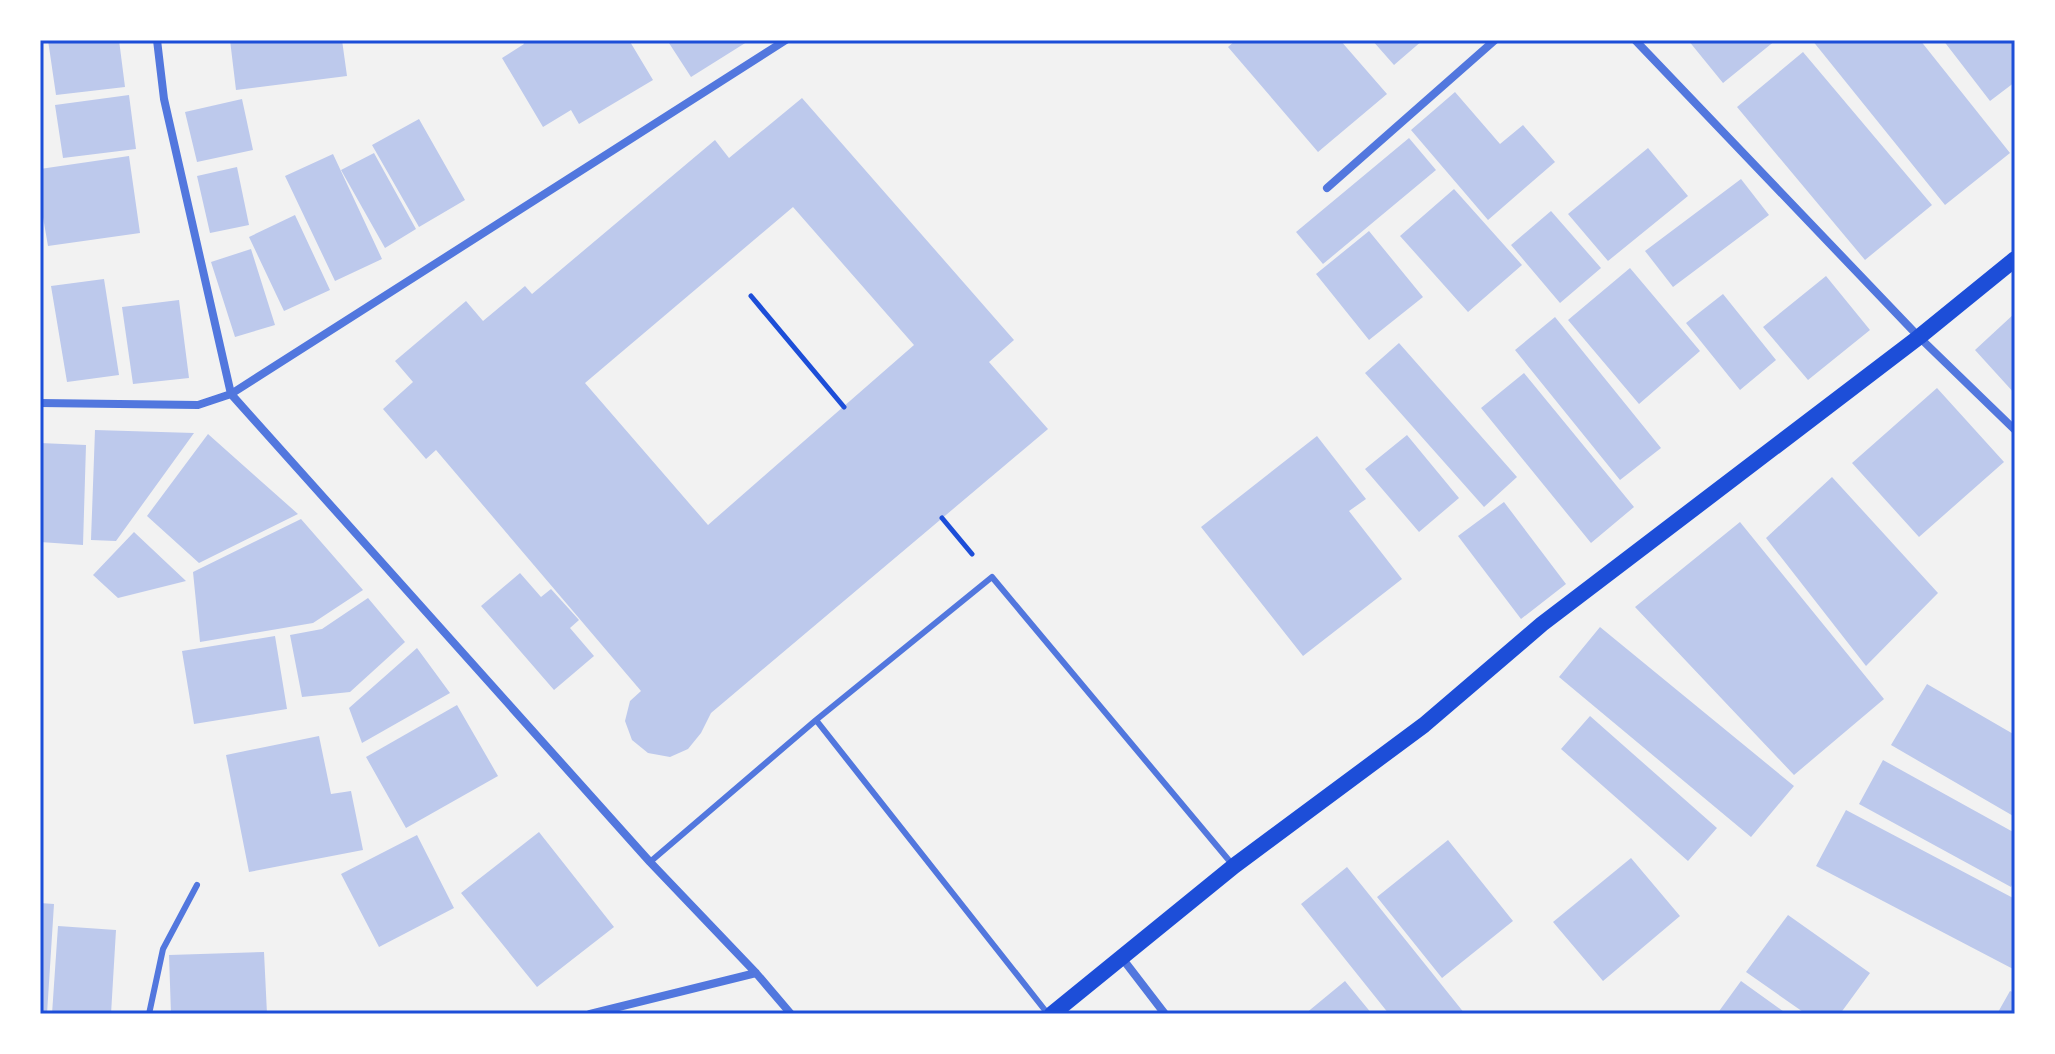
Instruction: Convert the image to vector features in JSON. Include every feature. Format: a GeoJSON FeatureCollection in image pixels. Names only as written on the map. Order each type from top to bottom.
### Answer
{"type":"FeatureCollection","features":[{"type":"Feature","properties":{"kind":"main road"},"geometry":{"type":"LineString","coordinates":[[1050,1014],[1234,866],[1424,725],[1542,624],[1919,337],[2015,259]]}},
{"type":"Feature","properties":{"kind":"street"},"geometry":{"type":"LineString","coordinates":[[157,40],[164,99],[231,394],[650,862],[791,1014]]}},
{"type":"Feature","properties":{"kind":"street"},"geometry":{"type":"LineString","coordinates":[[40,403],[198,405],[231,394],[786,40]]}},
{"type":"Feature","properties":{"kind":"street"},"geometry":{"type":"LineString","coordinates":[[1327,188],[1495,40]]}},
{"type":"Feature","properties":{"kind":"street"},"geometry":{"type":"LineString","coordinates":[[1635,40],[1919,337],[2015,430]]}},
{"type":"Feature","properties":{"kind":"street"},"geometry":{"type":"LineString","coordinates":[[1122,958],[1165,1014]]}},
{"type":"Feature","properties":{"kind":"street"},"geometry":{"type":"LineString","coordinates":[[590,1014],[756,973]]}},
{"type":"Feature","properties":{"kind":"lane"},"geometry":{"type":"LineString","coordinates":[[650,862],[816,720],[992,577],[1234,866]]}},
{"type":"Feature","properties":{"kind":"lane"},"geometry":{"type":"LineString","coordinates":[[816,720],[1050,1014]]}},
{"type":"Feature","properties":{"kind":"lane"},"geometry":{"type":"LineString","coordinates":[[149,1014],[163,949],[197,885]]}},
{"type":"Feature","properties":{"kind":"path"},"geometry":{"type":"LineString","coordinates":[[751,296],[844,407]]}},
{"type":"Feature","properties":{"kind":"path"},"geometry":{"type":"LineString","coordinates":[[942,518],[992,577]]}},
{"type":"Feature","properties":{"kind":"building"},"geometry":{"type":"Polygon","coordinates":[[[48,40],[119,40],[125,87],[56,95],[48,40]]]}},
{"type":"Feature","properties":{"kind":"building"},"geometry":{"type":"Polygon","coordinates":[[[230,40],[342,40],[347,76],[236,90],[230,40]]]}},
{"type":"Feature","properties":{"kind":"building"},"geometry":{"type":"Polygon","coordinates":[[[522,40],[629,40],[653,80],[579,124],[571,110],[543,127],[502,58],[524,44],[522,40]]]}},
{"type":"Feature","properties":{"kind":"building"},"geometry":{"type":"Polygon","coordinates":[[[667,40],[750,40],[691,77],[667,40]]]}},
{"type":"Feature","properties":{"kind":"building"},"geometry":{"type":"Polygon","coordinates":[[[1236,40],[1340,40],[1387,94],[1318,152],[1228,47],[1236,40]]]}},
{"type":"Feature","properties":{"kind":"building"},"geometry":{"type":"Polygon","coordinates":[[[1372,40],[1423,40],[1394,65],[1372,40]]]}},
{"type":"Feature","properties":{"kind":"building"},"geometry":{"type":"Polygon","coordinates":[[[1688,40],[1776,40],[1723,83],[1688,40]]]}},
{"type":"Feature","properties":{"kind":"building"},"geometry":{"type":"Polygon","coordinates":[[[1812,40],[1920,40],[2010,153],[1945,205],[1812,40]]]}},
{"type":"Feature","properties":{"kind":"building"},"geometry":{"type":"Polygon","coordinates":[[[1943,40],[2015,40],[2015,82],[1990,101],[1943,40]]]}},
{"type":"Feature","properties":{"kind":"building"},"geometry":{"type":"Polygon","coordinates":[[[1803,52],[1932,205],[1865,260],[1737,107],[1803,52]]]}},
{"type":"Feature","properties":{"kind":"building"},"geometry":{"type":"Polygon","coordinates":[[[1455,92],[1500,144],[1523,125],[1555,162],[1488,220],[1411,130],[1455,92]]]}},
{"type":"Feature","properties":{"kind":"building"},"geometry":{"type":"Polygon","coordinates":[[[129,95],[136,149],[63,158],[55,105],[129,95]]]}},
{"type":"Feature","properties":{"kind":"building"},"geometry":{"type":"Polygon","coordinates":[[[802,98],[1014,340],[989,362],[1048,429],[711,713],[688,749],[670,757],[648,753],[632,740],[625,721],[630,701],[641,691],[436,450],[426,459],[383,409],[413,382],[395,361],[466,301],[483,321],[525,286],[532,294],[715,140],[729,158],[802,98]],[[793,207],[585,383],[708,525],[914,345],[793,207]]]}},
{"type":"Feature","properties":{"kind":"building"},"geometry":{"type":"Polygon","coordinates":[[[242,99],[253,150],[197,162],[185,112],[242,99]]]}},
{"type":"Feature","properties":{"kind":"building"},"geometry":{"type":"Polygon","coordinates":[[[419,119],[465,200],[419,227],[372,145],[419,119]]]}},
{"type":"Feature","properties":{"kind":"building"},"geometry":{"type":"Polygon","coordinates":[[[1409,138],[1436,170],[1323,264],[1296,232],[1409,138]]]}},
{"type":"Feature","properties":{"kind":"building"},"geometry":{"type":"Polygon","coordinates":[[[1648,148],[1688,196],[1608,261],[1568,214],[1648,148]]]}},
{"type":"Feature","properties":{"kind":"building"},"geometry":{"type":"Polygon","coordinates":[[[374,153],[416,229],[385,248],[341,170],[374,153]]]}},
{"type":"Feature","properties":{"kind":"building"},"geometry":{"type":"Polygon","coordinates":[[[333,154],[382,259],[335,281],[285,176],[333,154]]]}},
{"type":"Feature","properties":{"kind":"building"},"geometry":{"type":"Polygon","coordinates":[[[129,156],[140,233],[48,246],[40,200],[40,169],[129,156]]]}},
{"type":"Feature","properties":{"kind":"building"},"geometry":{"type":"Polygon","coordinates":[[[237,167],[249,225],[210,233],[197,176],[237,167]]]}},
{"type":"Feature","properties":{"kind":"building"},"geometry":{"type":"Polygon","coordinates":[[[1741,179],[1769,215],[1673,287],[1645,251],[1741,179]]]}},
{"type":"Feature","properties":{"kind":"building"},"geometry":{"type":"Polygon","coordinates":[[[1454,189],[1522,265],[1468,312],[1400,236],[1454,189]]]}},
{"type":"Feature","properties":{"kind":"building"},"geometry":{"type":"Polygon","coordinates":[[[1551,211],[1601,268],[1560,303],[1511,245],[1551,211]]]}},
{"type":"Feature","properties":{"kind":"building"},"geometry":{"type":"Polygon","coordinates":[[[295,215],[330,290],[284,311],[249,237],[295,215]]]}},
{"type":"Feature","properties":{"kind":"building"},"geometry":{"type":"Polygon","coordinates":[[[1369,231],[1423,297],[1369,340],[1316,274],[1369,231]]]}},
{"type":"Feature","properties":{"kind":"building"},"geometry":{"type":"Polygon","coordinates":[[[251,249],[275,325],[235,337],[211,262],[251,249]]]}},
{"type":"Feature","properties":{"kind":"building"},"geometry":{"type":"Polygon","coordinates":[[[1630,268],[1700,351],[1639,404],[1568,320],[1630,268]]]}},
{"type":"Feature","properties":{"kind":"building"},"geometry":{"type":"Polygon","coordinates":[[[1826,276],[1870,330],[1808,380],[1763,327],[1826,276]]]}},
{"type":"Feature","properties":{"kind":"building"},"geometry":{"type":"Polygon","coordinates":[[[104,279],[119,375],[67,382],[51,286],[104,279]]]}},
{"type":"Feature","properties":{"kind":"building"},"geometry":{"type":"Polygon","coordinates":[[[1723,294],[1776,360],[1740,390],[1686,323],[1723,294]]]}},
{"type":"Feature","properties":{"kind":"building"},"geometry":{"type":"Polygon","coordinates":[[[179,300],[189,378],[133,384],[122,307],[179,300]]]}},
{"type":"Feature","properties":{"kind":"building"},"geometry":{"type":"Polygon","coordinates":[[[2015,313],[2015,394],[1975,350],[2015,313]]]}},
{"type":"Feature","properties":{"kind":"building"},"geometry":{"type":"Polygon","coordinates":[[[1555,317],[1661,448],[1620,480],[1515,350],[1555,317]]]}},
{"type":"Feature","properties":{"kind":"building"},"geometry":{"type":"Polygon","coordinates":[[[1399,343],[1517,477],[1484,507],[1365,373],[1399,343]]]}},
{"type":"Feature","properties":{"kind":"building"},"geometry":{"type":"Polygon","coordinates":[[[1524,373],[1634,507],[1591,543],[1481,408],[1524,373]]]}},
{"type":"Feature","properties":{"kind":"building"},"geometry":{"type":"Polygon","coordinates":[[[1937,388],[2004,462],[1919,537],[1852,463],[1937,388]]]}},
{"type":"Feature","properties":{"kind":"building"},"geometry":{"type":"Polygon","coordinates":[[[95,430],[194,433],[116,541],[91,540],[95,430]]]}},
{"type":"Feature","properties":{"kind":"building"},"geometry":{"type":"Polygon","coordinates":[[[208,434],[298,514],[199,563],[147,516],[208,434]]]}},
{"type":"Feature","properties":{"kind":"building"},"geometry":{"type":"Polygon","coordinates":[[[1407,435],[1459,498],[1419,532],[1365,469],[1407,435]]]}},
{"type":"Feature","properties":{"kind":"building"},"geometry":{"type":"Polygon","coordinates":[[[1317,436],[1366,499],[1349,511],[1402,579],[1303,656],[1201,527],[1317,436]]]}},
{"type":"Feature","properties":{"kind":"building"},"geometry":{"type":"Polygon","coordinates":[[[40,443],[86,445],[83,545],[40,542],[40,443]]]}},
{"type":"Feature","properties":{"kind":"building"},"geometry":{"type":"Polygon","coordinates":[[[1832,477],[1938,593],[1866,666],[1766,538],[1832,477]]]}},
{"type":"Feature","properties":{"kind":"building"},"geometry":{"type":"Polygon","coordinates":[[[1504,502],[1566,584],[1521,619],[1458,536],[1504,502]]]}},
{"type":"Feature","properties":{"kind":"building"},"geometry":{"type":"Polygon","coordinates":[[[301,519],[363,590],[313,623],[200,642],[193,572],[301,519]]]}},
{"type":"Feature","properties":{"kind":"building"},"geometry":{"type":"Polygon","coordinates":[[[1740,522],[1884,699],[1794,775],[1635,607],[1740,522]]]}},
{"type":"Feature","properties":{"kind":"building"},"geometry":{"type":"Polygon","coordinates":[[[134,532],[186,581],[118,598],[93,575],[134,532]]]}},
{"type":"Feature","properties":{"kind":"building"},"geometry":{"type":"Polygon","coordinates":[[[520,573],[541,597],[551,589],[579,620],[570,628],[594,656],[554,690],[481,606],[520,573]]]}},
{"type":"Feature","properties":{"kind":"building"},"geometry":{"type":"Polygon","coordinates":[[[368,598],[405,642],[350,692],[302,697],[290,635],[322,629],[368,598]]]}},
{"type":"Feature","properties":{"kind":"building"},"geometry":{"type":"Polygon","coordinates":[[[1600,627],[1794,786],[1751,837],[1559,677],[1600,627]]]}},
{"type":"Feature","properties":{"kind":"building"},"geometry":{"type":"Polygon","coordinates":[[[275,636],[287,709],[194,724],[182,651],[275,636]]]}},
{"type":"Feature","properties":{"kind":"building"},"geometry":{"type":"Polygon","coordinates":[[[417,648],[450,693],[362,743],[349,708],[417,648]]]}},
{"type":"Feature","properties":{"kind":"building"},"geometry":{"type":"Polygon","coordinates":[[[1927,684],[2015,735],[2015,817],[1891,745],[1927,684]]]}},
{"type":"Feature","properties":{"kind":"building"},"geometry":{"type":"Polygon","coordinates":[[[457,705],[498,776],[406,828],[366,757],[457,705]]]}},
{"type":"Feature","properties":{"kind":"building"},"geometry":{"type":"Polygon","coordinates":[[[1590,716],[1717,828],[1688,861],[1561,749],[1590,716]]]}},
{"type":"Feature","properties":{"kind":"building"},"geometry":{"type":"Polygon","coordinates":[[[319,736],[331,794],[351,791],[363,850],[249,872],[226,755],[319,736]]]}},
{"type":"Feature","properties":{"kind":"building"},"geometry":{"type":"Polygon","coordinates":[[[1883,760],[2015,833],[2015,879],[2011,887],[1859,804],[1883,760]]]}},
{"type":"Feature","properties":{"kind":"building"},"geometry":{"type":"Polygon","coordinates":[[[1846,810],[2015,899],[2015,970],[1816,866],[1846,810]]]}},
{"type":"Feature","properties":{"kind":"building"},"geometry":{"type":"Polygon","coordinates":[[[539,832],[614,927],[537,987],[461,893],[539,832]]]}},
{"type":"Feature","properties":{"kind":"building"},"geometry":{"type":"Polygon","coordinates":[[[417,835],[454,908],[379,947],[341,874],[417,835]]]}},
{"type":"Feature","properties":{"kind":"building"},"geometry":{"type":"Polygon","coordinates":[[[1448,840],[1513,921],[1442,978],[1377,897],[1448,840]]]}},
{"type":"Feature","properties":{"kind":"building"},"geometry":{"type":"Polygon","coordinates":[[[1631,858],[1680,916],[1603,981],[1553,922],[1631,858]]]}},
{"type":"Feature","properties":{"kind":"building"},"geometry":{"type":"Polygon","coordinates":[[[1347,867],[1465,1014],[1389,1014],[1301,904],[1347,867]]]}},
{"type":"Feature","properties":{"kind":"building"},"geometry":{"type":"Polygon","coordinates":[[[40,903],[54,904],[47,1014],[40,1014],[40,903]]]}},
{"type":"Feature","properties":{"kind":"building"},"geometry":{"type":"Polygon","coordinates":[[[1788,915],[1870,973],[1840,1014],[1806,1014],[1746,972],[1788,915]]]}},
{"type":"Feature","properties":{"kind":"building"},"geometry":{"type":"Polygon","coordinates":[[[58,926],[116,930],[111,1014],[52,1014],[58,926]]]}},
{"type":"Feature","properties":{"kind":"building"},"geometry":{"type":"Polygon","coordinates":[[[264,952],[267,1014],[171,1014],[169,955],[264,952]]]}},
{"type":"Feature","properties":{"kind":"building"},"geometry":{"type":"Polygon","coordinates":[[[1345,981],[1372,1014],[1305,1014],[1345,981]]]}},
{"type":"Feature","properties":{"kind":"building"},"geometry":{"type":"Polygon","coordinates":[[[1741,981],[1787,1014],[1717,1014],[1741,981]]]}},
{"type":"Feature","properties":{"kind":"building"},"geometry":{"type":"Polygon","coordinates":[[[2010,991],[2015,993],[2015,1014],[1997,1014],[2010,991]]]}}]}
